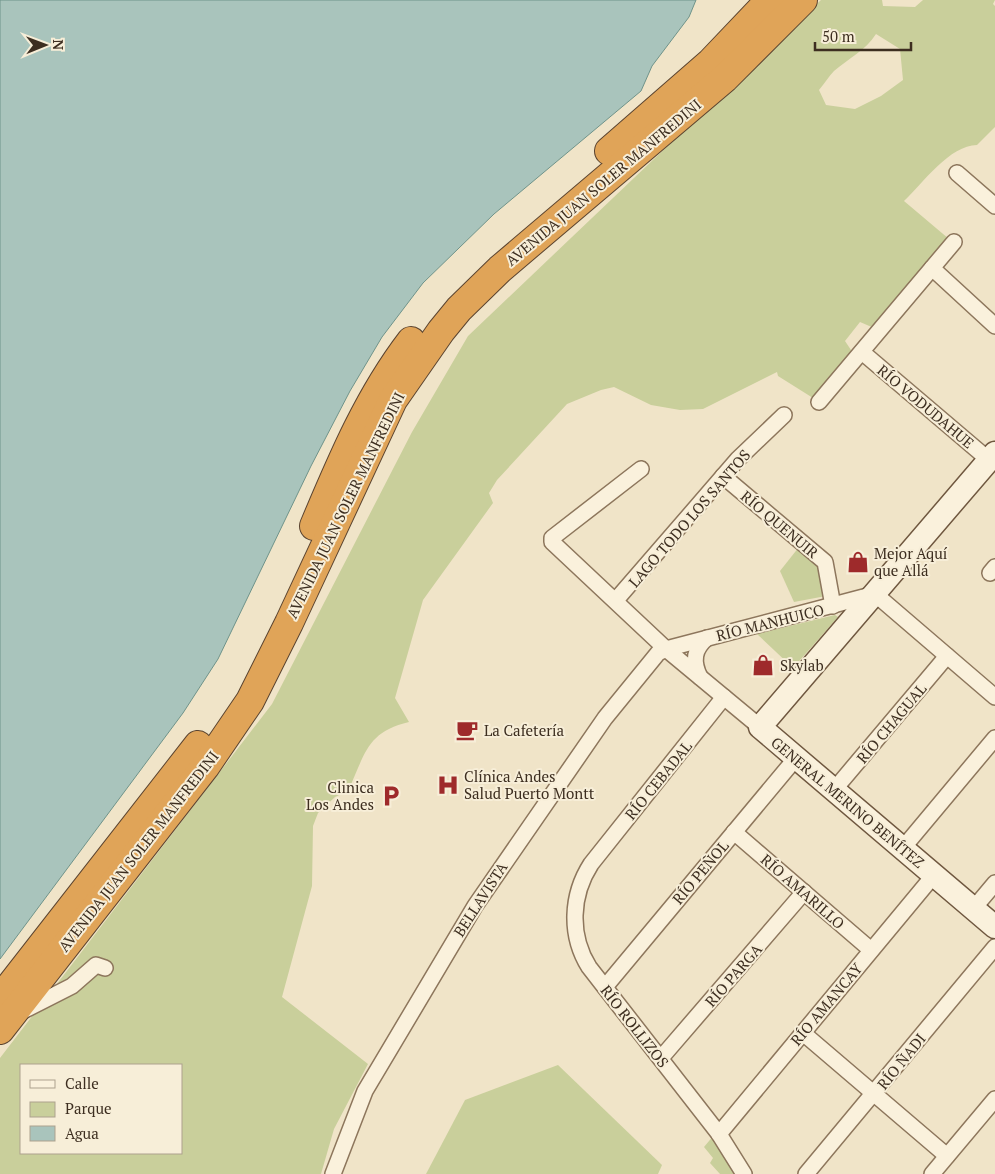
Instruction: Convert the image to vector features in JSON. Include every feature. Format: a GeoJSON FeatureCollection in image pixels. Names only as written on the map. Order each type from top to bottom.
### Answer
{"type":"FeatureCollection","features":[{"type":"Feature","properties":{"kind":"highway","name":"AVENIDA JUAN SOLER MANFREDINI"},"geometry":{"type":"LineString","coordinates":[[4,1015],[201,741],[232,693],[277,608],[367,409],[393,365],[425,323],[482,260],[711,62],[770,0]]}},
{"type":"Feature","properties":{"kind":"highway","name":"AVENIDA JUAN SOLER MANFREDINI"},"geometry":{"type":"LineString","coordinates":[[4,1015],[51,962],[205,767],[250,701],[289,623],[393,400],[441,331],[459,309],[500,269],[696,103],[802,0]]}},
{"type":"Feature","properties":{"kind":"street"},"geometry":{"type":"LineString","coordinates":[[956,173],[995,206]]}},
{"type":"Feature","properties":{"kind":"street"},"geometry":{"type":"LineString","coordinates":[[819,402],[954,242]]}},
{"type":"Feature","properties":{"kind":"street"},"geometry":{"type":"LineString","coordinates":[[932,268],[995,326]]}},
{"type":"Feature","properties":{"kind":"street","name":"RÍO VODUDAHUE"},"geometry":{"type":"LineString","coordinates":[[862,352],[992,456]]}},
{"type":"Feature","properties":{"kind":"street","name":"LAGO TODO LOS SANTOS"},"geometry":{"type":"LineString","coordinates":[[616,600],[723,476],[784,415]]}},
{"type":"Feature","properties":{"kind":"street"},"geometry":{"type":"LineString","coordinates":[[760,727],[992,456]]}},
{"type":"Feature","properties":{"kind":"street","name":"GENERAL MERINO BENÍTEZ"},"geometry":{"type":"LineString","coordinates":[[640,469],[552,538],[552,542],[616,600],[666,649],[995,927]]}},
{"type":"Feature","properties":{"kind":"street","name":"RÍO QUENUIR"},"geometry":{"type":"LineString","coordinates":[[723,476],[825,562],[832,606]]}},
{"type":"Feature","properties":{"kind":"street"},"geometry":{"type":"LineString","coordinates":[[874,594],[995,697]]}},
{"type":"Feature","properties":{"kind":"street","name":"RÍO MANHUICO"},"geometry":{"type":"LineString","coordinates":[[666,649],[874,594]]}},
{"type":"Feature","properties":{"kind":"street"},"geometry":{"type":"LineString","coordinates":[[701,678],[695,656],[699,647],[707,638]]}},
{"type":"Feature","properties":{"kind":"street","name":"BELLAVISTA"},"geometry":{"type":"LineString","coordinates":[[333,1174],[365,1090],[475,906],[606,718],[655,656],[666,649]]}},
{"type":"Feature","properties":{"kind":"street","name":"RÍO CHAGUAL"},"geometry":{"type":"LineString","coordinates":[[834,790],[947,656]]}},
{"type":"Feature","properties":{"kind":"street","name":"RÍO CEBADAL"},"geometry":{"type":"LineString","coordinates":[[591,864],[724,697]]}},
{"type":"Feature","properties":{"kind":"street"},"geometry":{"type":"LineString","coordinates":[[903,848],[995,738]]}},
{"type":"Feature","properties":{"kind":"street","name":"RÍO PEÑOL"},"geometry":{"type":"LineString","coordinates":[[605,987],[796,758]]}},
{"type":"Feature","properties":{"kind":"street","name":"RÍO AMARILLO"},"geometry":{"type":"LineString","coordinates":[[734,832],[871,950]]}},
{"type":"Feature","properties":{"kind":"street","name":"RÍO ROLLIZOS"},"geometry":{"type":"LineString","coordinates":[[591,864],[577,894],[576,931],[584,958],[719,1134],[744,1174]]}},
{"type":"Feature","properties":{"kind":"street","name":"RÍO AMANCAY"},"geometry":{"type":"LineString","coordinates":[[719,1134],[934,875]]}},
{"type":"Feature","properties":{"kind":"street"},"geometry":{"type":"LineString","coordinates":[[974,908],[995,883]]}},
{"type":"Feature","properties":{"kind":"street","name":"RÍO PARGA"},"geometry":{"type":"LineString","coordinates":[[661,1058],[804,892]]}},
{"type":"Feature","properties":{"kind":"street","name":"RÍO ÑADI"},"geometry":{"type":"LineString","coordinates":[[806,1174],[995,947]]}},
{"type":"Feature","properties":{"kind":"street"},"geometry":{"type":"LineString","coordinates":[[51,962],[49,971],[54,983],[72,986]]}},
{"type":"Feature","properties":{"kind":"street"},"geometry":{"type":"LineString","coordinates":[[4,1015],[72,986],[96,965],[105,968]]}},
{"type":"Feature","properties":{"kind":"street"},"geometry":{"type":"LineString","coordinates":[[803,1033],[947,1156]]}},
{"type":"Feature","properties":{"kind":"street"},"geometry":{"type":"LineString","coordinates":[[932,1174],[995,1099]]}},
{"type":"Feature","properties":{"kind":"green space"},"geometry":{"type":"Polygon","coordinates":[[[821,0],[882,0],[883,6],[915,7],[923,0],[995,0],[993,4],[995,6],[995,127],[977,145],[957,151],[937,166],[904,201],[949,239],[874,328],[860,322],[845,341],[853,353],[813,398],[778,376],[777,372],[703,409],[680,410],[651,405],[614,387],[601,390],[567,404],[497,480],[489,493],[493,503],[423,600],[395,698],[409,722],[395,726],[375,739],[363,756],[348,791],[335,797],[318,813],[313,826],[312,886],[282,997],[368,1064],[334,1129],[321,1174],[0,1174],[0,1058],[272,704],[412,432],[468,336],[821,0]],[[876,34],[862,50],[834,71],[819,90],[826,105],[855,109],[881,96],[903,80],[900,49],[876,34]]]}},
{"type":"Feature","properties":{"kind":"green space"},"geometry":{"type":"Polygon","coordinates":[[[799,547],[819,563],[826,596],[794,602],[780,571],[799,547]]]}},
{"type":"Feature","properties":{"kind":"green space"},"geometry":{"type":"Polygon","coordinates":[[[835,615],[838,617],[793,668],[757,634],[835,615]]]}},
{"type":"Feature","properties":{"kind":"green space"},"geometry":{"type":"Polygon","coordinates":[[[558,1065],[662,1165],[658,1174],[426,1174],[465,1100],[558,1065]]]}},
{"type":"Feature","properties":{"kind":"green space"},"geometry":{"type":"Polygon","coordinates":[[[714,1135],[739,1174],[720,1174],[710,1163],[713,1158],[704,1147],[714,1135]]]}},
{"type":"Feature","properties":{"kind":"water"},"geometry":{"type":"Polygon","coordinates":[[[0,0],[696,0],[689,17],[652,66],[641,91],[494,214],[423,283],[382,337],[350,391],[311,466],[218,659],[183,713],[0,959],[0,0]]]}},
{"type":"Feature","properties":{"kind":"place","name":"Mejor Aquí que Allá"},"geometry":{"type":"Point","coordinates":[858,562]}},
{"type":"Feature","properties":{"kind":"place","name":"Skylab"},"geometry":{"type":"Point","coordinates":[763,665]}},
{"type":"Feature","properties":{"kind":"place","name":"La Cafetería"},"geometry":{"type":"Point","coordinates":[467,730]}},
{"type":"Feature","properties":{"kind":"place","name":"Clínica Andes Salud Puerto Montt"},"geometry":{"type":"Point","coordinates":[448,785]}},
{"type":"Feature","properties":{"kind":"place","name":"Clinica Los Andes"},"geometry":{"type":"Point","coordinates":[391,796]}}]}
